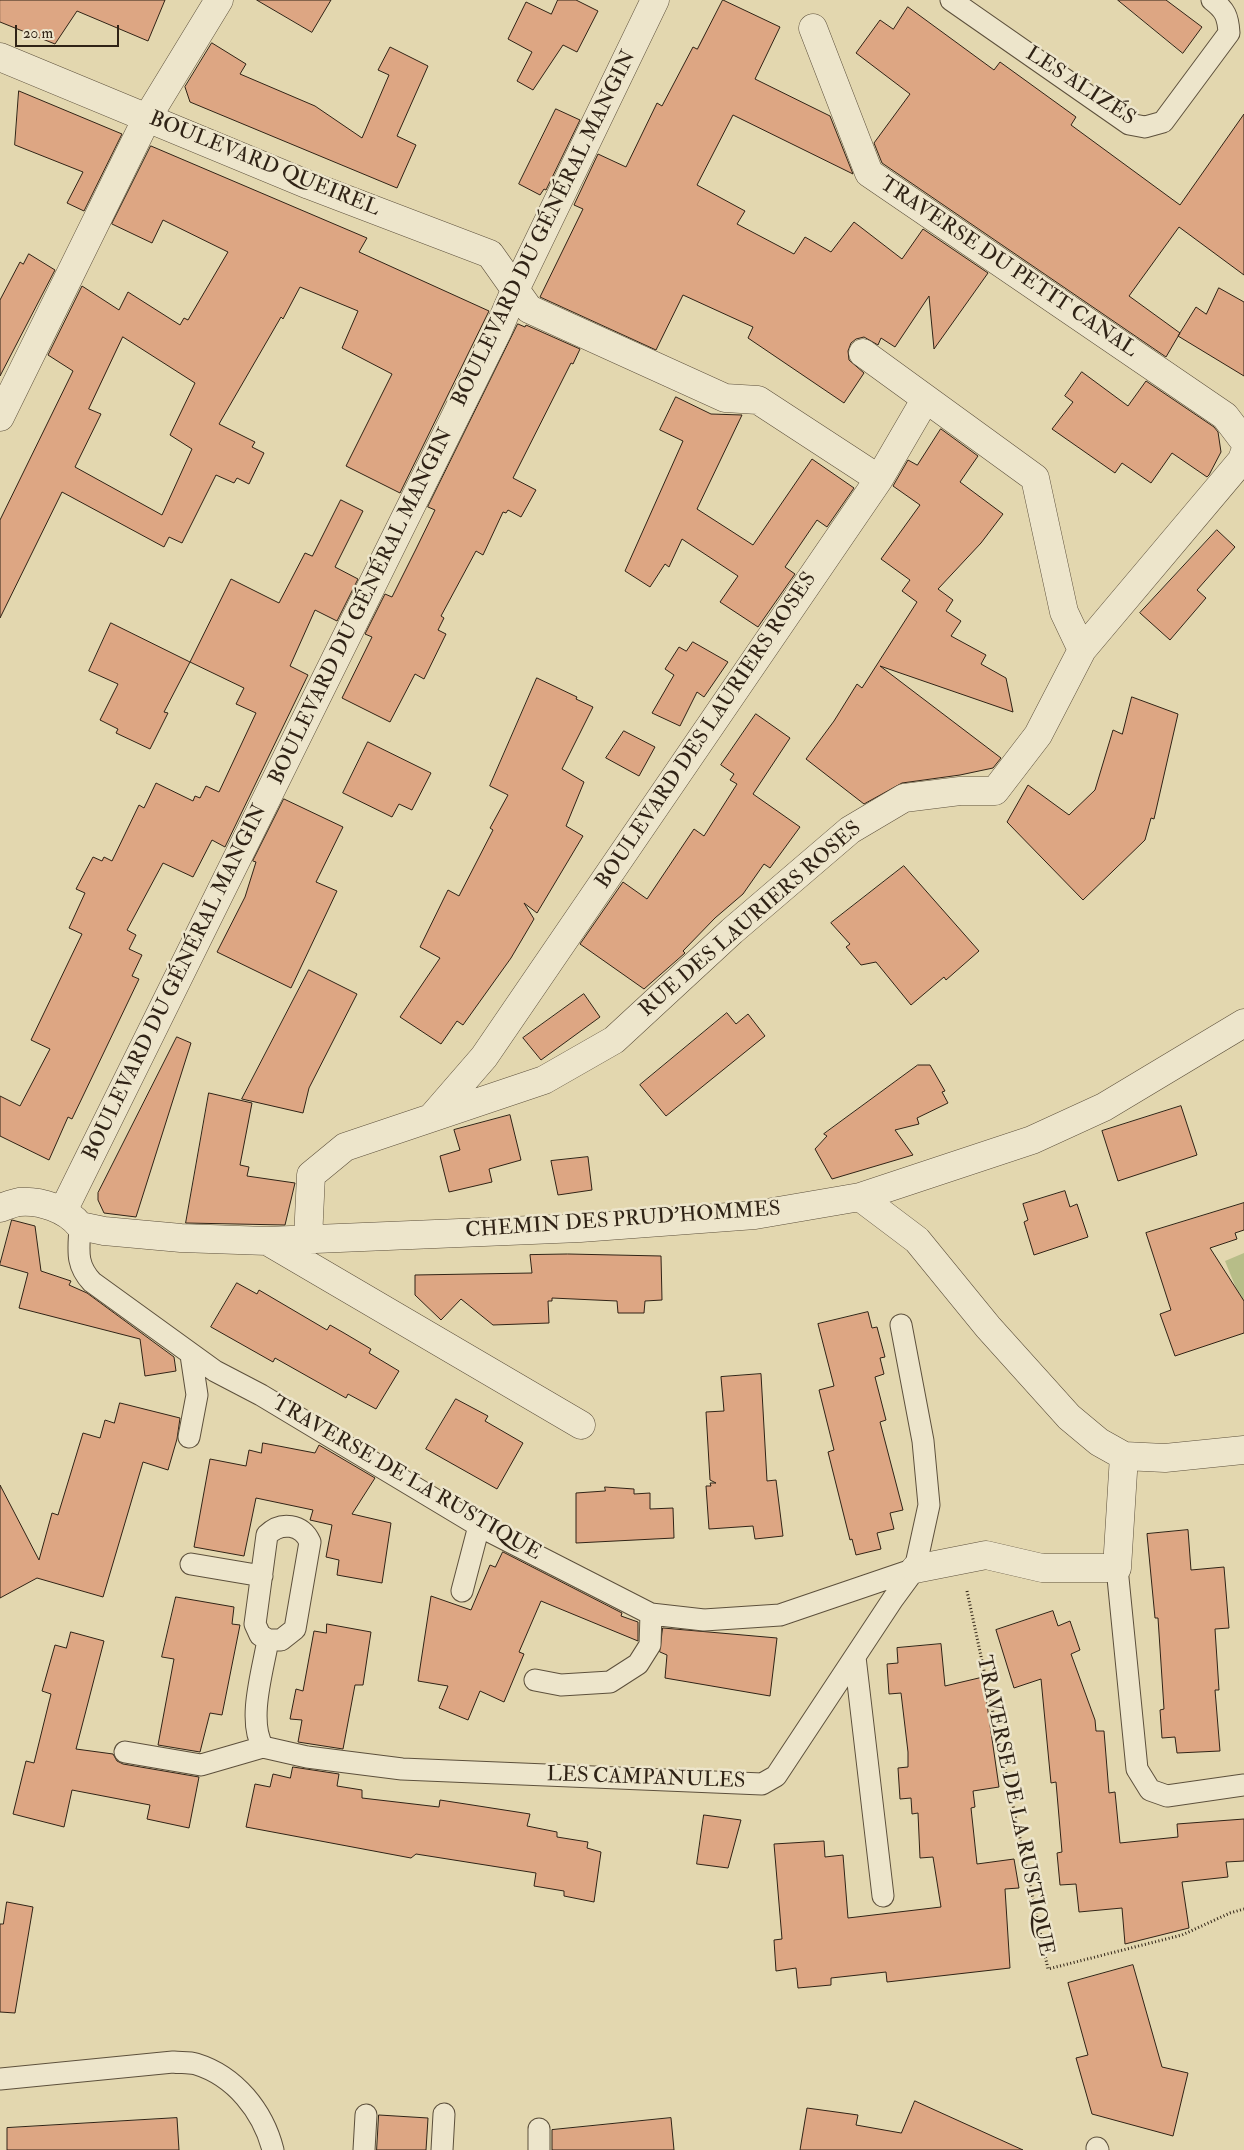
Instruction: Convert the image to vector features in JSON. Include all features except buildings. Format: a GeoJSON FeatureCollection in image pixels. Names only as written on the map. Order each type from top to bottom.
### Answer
{"type":"FeatureCollection","features":[{"type":"Feature","properties":{"kind":"street"},"geometry":{"type":"LineString","coordinates":[[0,417],[33,346],[147,118],[219,0]]}},
{"type":"Feature","properties":{"kind":"street","name":"BOULEVARD DU GÉNÉRAL MANGIN"},"geometry":{"type":"LineString","coordinates":[[72,1218],[655,0]]}},
{"type":"Feature","properties":{"kind":"street","name":"TRAVERSE DU PETIT CANAL"},"geometry":{"type":"LineString","coordinates":[[813,28],[869,173],[1224,416],[1243,452]]}},
{"type":"Feature","properties":{"kind":"street","name":"BOULEVARD QUEIREL"},"geometry":{"type":"LineString","coordinates":[[0,57],[309,185],[490,254],[516,288],[529,310],[725,398],[758,400],[879,479]]}},
{"type":"Feature","properties":{"kind":"street"},"geometry":{"type":"LineString","coordinates":[[863,353],[1035,478],[1064,612],[1082,650]]}},
{"type":"Feature","properties":{"kind":"street","name":"BOULEVARD DES LAURIERS ROSES"},"geometry":{"type":"LineString","coordinates":[[431,1118],[484,1057],[879,479],[926,400]]}},
{"type":"Feature","properties":{"kind":"street","name":"RUE DES LAURIERS ROSES"},"geometry":{"type":"LineString","coordinates":[[308,1239],[311,1175],[345,1147],[544,1080],[614,1040],[732,931],[850,830],[904,798],[960,790],[996,791],[1038,735],[1082,650],[1243,452]]}},
{"type":"Feature","properties":{"kind":"street","name":"CHEMIN DES PRUD'HOMMES"},"geometry":{"type":"LineString","coordinates":[[0,1208],[20,1202],[40,1204],[104,1231],[181,1238],[267,1241],[580,1228],[755,1215],[860,1197],[1041,1136],[1104,1107],[1244,1024]]}},
{"type":"Feature","properties":{"kind":"street"},"geometry":{"type":"LineString","coordinates":[[860,1197],[917,1240],[988,1327],[1069,1417],[1099,1442],[1124,1456],[1165,1458],[1244,1450]]}},
{"type":"Feature","properties":{"kind":"street"},"geometry":{"type":"LineString","coordinates":[[267,1241],[581,1425]]}},
{"type":"Feature","properties":{"kind":"street"},"geometry":{"type":"LineString","coordinates":[[915,1569],[986,1555],[1042,1568],[1117,1568],[1124,1456]]}},
{"type":"Feature","properties":{"kind":"lane","name":"LES ALIZÉS"},"geometry":{"type":"LineString","coordinates":[[951,0],[1129,124],[1145,127],[1163,122],[1229,33],[1228,20],[1223,8],[1212,0]]}},
{"type":"Feature","properties":{"kind":"lane","name":"TRAVERSE DE LA RUSTIQUE"},"geometry":{"type":"LineString","coordinates":[[72,1218],[82,1271],[92,1282],[215,1372],[261,1395],[479,1526],[651,1614],[704,1620],[780,1615],[915,1569]]}},
{"type":"Feature","properties":{"kind":"lane"},"geometry":{"type":"LineString","coordinates":[[901,1325],[924,1441],[929,1505],[915,1569]]}},
{"type":"Feature","properties":{"kind":"lane"},"geometry":{"type":"LineString","coordinates":[[188,1437],[197,1395],[191,1355]]}},
{"type":"Feature","properties":{"kind":"lane"},"geometry":{"type":"LineString","coordinates":[[284,1526],[299,1528],[307,1535],[310,1542],[295,1629],[281,1640],[268,1640],[260,1635],[255,1624],[267,1535],[274,1528],[284,1526]]}},
{"type":"Feature","properties":{"kind":"lane"},"geometry":{"type":"LineString","coordinates":[[462,1591],[479,1526]]}},
{"type":"Feature","properties":{"kind":"lane"},"geometry":{"type":"LineString","coordinates":[[191,1564],[262,1576]]}},
{"type":"Feature","properties":{"kind":"lane"},"geometry":{"type":"LineString","coordinates":[[1117,1568],[1137,1769],[1150,1790],[1167,1796],[1244,1786]]}},
{"type":"Feature","properties":{"kind":"lane","name":"LES CAMPANULES"},"geometry":{"type":"LineString","coordinates":[[263,1747],[307,1757],[402,1769],[762,1784],[776,1776],[893,1599],[915,1569]]}},
{"type":"Feature","properties":{"kind":"lane"},"geometry":{"type":"LineString","coordinates":[[535,1680],[561,1685],[610,1682],[638,1664],[650,1645],[651,1614]]}},
{"type":"Feature","properties":{"kind":"lane"},"geometry":{"type":"LineString","coordinates":[[125,1752],[201,1765],[263,1747],[258,1738],[256,1710],[268,1640]]}},
{"type":"Feature","properties":{"kind":"lane"},"geometry":{"type":"LineString","coordinates":[[855,1656],[883,1896]]}},
{"type":"Feature","properties":{"kind":"lane"},"geometry":{"type":"LineString","coordinates":[[0,2079],[173,2062],[195,2064],[226,2078],[254,2106],[270,2135],[274,2150]]}},
{"type":"Feature","properties":{"kind":"lane"},"geometry":{"type":"LineString","coordinates":[[442,2150],[444,2114]]}},
{"type":"Feature","properties":{"kind":"lane"},"geometry":{"type":"LineString","coordinates":[[364,2150],[366,2115]]}},
{"type":"Feature","properties":{"kind":"lane"},"geometry":{"type":"LineString","coordinates":[[539,2129],[539,2150]]}},
{"type":"Feature","properties":{"kind":"path","name":"TRAVERSE DE LA RUSTIQUE"},"geometry":{"type":"LineString","coordinates":[[960,1560],[1048,1969],[1182,1935],[1230,1913],[1244,1909]]}},
{"type":"Feature","properties":{"kind":"green space"},"geometry":{"type":"Polygon","coordinates":[[[1244,1253],[1244,1301],[1236,1288],[1225,1261],[1244,1253]]]}}]}
